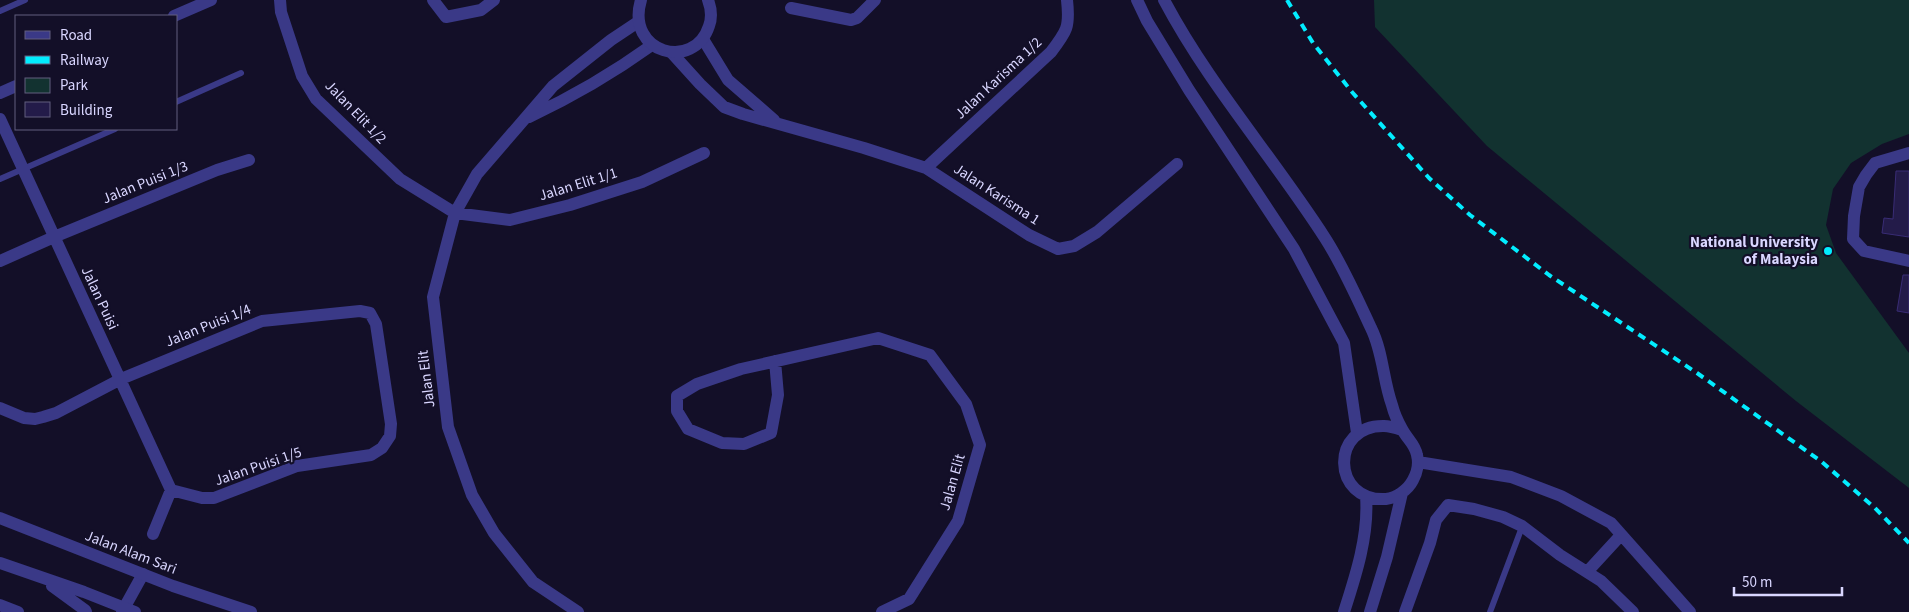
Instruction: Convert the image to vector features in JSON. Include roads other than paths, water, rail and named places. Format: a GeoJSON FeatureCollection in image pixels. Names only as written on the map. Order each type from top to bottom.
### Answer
{"type":"FeatureCollection","features":[{"type":"Feature","properties":{"kind":"street"},"geometry":{"type":"LineString","coordinates":[[176,15],[211,0]]}},
{"type":"Feature","properties":{"kind":"street","name":"Jalan Elit 1/2"},"geometry":{"type":"LineString","coordinates":[[280,0],[281,12],[302,76],[316,99],[400,179],[455,212]]}},
{"type":"Feature","properties":{"kind":"street"},"geometry":{"type":"LineString","coordinates":[[433,0],[446,17],[481,10],[494,0]]}},
{"type":"Feature","properties":{"kind":"street"},"geometry":{"type":"LineString","coordinates":[[791,8],[851,20],[857,18],[875,0]]}},
{"type":"Feature","properties":{"kind":"street","name":"Jalan Karisma 1/2"},"geometry":{"type":"LineString","coordinates":[[926,168],[1051,52],[1065,33],[1069,19],[1067,0]]}},
{"type":"Feature","properties":{"kind":"street"},"geometry":{"type":"LineString","coordinates":[[1137,0],[1147,21],[1188,90],[1294,249],[1344,343],[1357,434]]}},
{"type":"Feature","properties":{"kind":"street"},"geometry":{"type":"LineString","coordinates":[[1164,0],[1182,35],[1226,102],[1273,161],[1326,239],[1376,339],[1392,405],[1402,430],[1414,445],[1418,456],[1418,468],[1412,482],[1402,493],[1388,499],[1373,499],[1354,489],[1347,479],[1344,468],[1344,457],[1348,445],[1357,434],[1370,427],[1385,426],[1402,430]]}},
{"type":"Feature","properties":{"kind":"street"},"geometry":{"type":"LineString","coordinates":[[638,8],[643,34],[652,45],[661,50],[671,52],[689,49],[703,39],[711,22],[711,2]]}},
{"type":"Feature","properties":{"kind":"street","name":"Jalan Elit"},"geometry":{"type":"LineString","coordinates":[[578,612],[533,582],[494,534],[472,495],[448,427],[433,297],[455,212],[477,174],[553,86],[611,40],[638,8]]}},
{"type":"Feature","properties":{"kind":"street","name":"Jalan Karisma 1"},"geometry":{"type":"LineString","coordinates":[[703,39],[728,80],[778,123]]}},
{"type":"Feature","properties":{"kind":"street","name":"Jalan Elit"},"geometry":{"type":"LineString","coordinates":[[522,120],[565,100],[652,45]]}},
{"type":"Feature","properties":{"kind":"street","name":"Jalan Karisma 1"},"geometry":{"type":"LineString","coordinates":[[671,52],[724,107],[926,168],[1028,235],[1058,249],[1074,246],[1097,232],[1177,164]]}},
{"type":"Feature","properties":{"kind":"street"},"geometry":{"type":"LineString","coordinates":[[0,93],[15,86]]}},
{"type":"Feature","properties":{"kind":"street","name":"Jalan Puisi"},"geometry":{"type":"LineString","coordinates":[[0,119],[171,490]]}},
{"type":"Feature","properties":{"kind":"street","name":"Jalan Elit 1/1"},"geometry":{"type":"LineString","coordinates":[[455,212],[510,220],[570,205],[642,182],[704,153]]}},
{"type":"Feature","properties":{"kind":"street"},"geometry":{"type":"LineString","coordinates":[[1909,153],[1875,163],[1866,175],[1859,187],[1854,216],[1853,239],[1864,251],[1909,261]]}},
{"type":"Feature","properties":{"kind":"street","name":"Jalan Puisi 1/3"},"geometry":{"type":"LineString","coordinates":[[0,261],[54,236],[217,170],[249,160]]}},
{"type":"Feature","properties":{"kind":"street","name":"Jalan Puisi 1/4"},"geometry":{"type":"LineString","coordinates":[[0,408],[24,418],[35,419],[56,413],[120,379],[262,320],[360,312],[370,313]]}},
{"type":"Feature","properties":{"kind":"street","name":"Jalan Puisi 1/5"},"geometry":{"type":"LineString","coordinates":[[171,490],[202,498],[214,498],[296,466],[371,455],[382,448],[390,436],[391,424],[376,324],[370,313]]}},
{"type":"Feature","properties":{"kind":"street","name":"Jalan Elit"},"geometry":{"type":"LineString","coordinates":[[774,361],[778,396],[771,433],[744,444],[722,443],[688,429],[677,411],[677,396],[697,384],[741,369],[774,361],[878,338],[930,355],[966,404],[980,445],[958,522],[909,599],[882,612]]}},
{"type":"Feature","properties":{"kind":"street"},"geometry":{"type":"LineString","coordinates":[[1418,462],[1511,477],[1561,496],[1611,523],[1690,612]]}},
{"type":"Feature","properties":{"kind":"street"},"geometry":{"type":"LineString","coordinates":[[153,534],[171,490]]}},
{"type":"Feature","properties":{"kind":"street"},"geometry":{"type":"LineString","coordinates":[[1370,612],[1387,557],[1402,493]]}},
{"type":"Feature","properties":{"kind":"street"},"geometry":{"type":"LineString","coordinates":[[1344,612],[1356,575],[1368,515],[1366,496]]}},
{"type":"Feature","properties":{"kind":"street"},"geometry":{"type":"LineString","coordinates":[[1405,612],[1430,543],[1436,520],[1448,505],[1474,509],[1522,526],[1601,581],[1633,612]]}},
{"type":"Feature","properties":{"kind":"street","name":"Jalan Alam Sari"},"geometry":{"type":"LineString","coordinates":[[0,518],[143,574],[251,612]]}},
{"type":"Feature","properties":{"kind":"street"},"geometry":{"type":"LineString","coordinates":[[1587,572],[1622,535]]}},
{"type":"Feature","properties":{"kind":"street"},"geometry":{"type":"LineString","coordinates":[[0,563],[84,592],[127,611],[143,574]]}},
{"type":"Feature","properties":{"kind":"street"},"geometry":{"type":"LineString","coordinates":[[26,573],[56,588],[86,612]]}},
{"type":"Feature","properties":{"kind":"street"},"geometry":{"type":"LineString","coordinates":[[0,605],[18,612]]}},
{"type":"Feature","properties":{"kind":"lane"},"geometry":{"type":"LineString","coordinates":[[0,11],[25,0]]}},
{"type":"Feature","properties":{"kind":"lane"},"geometry":{"type":"LineString","coordinates":[[178,101],[241,73]]}},
{"type":"Feature","properties":{"kind":"lane"},"geometry":{"type":"LineString","coordinates":[[0,179],[112,130]]}},
{"type":"Feature","properties":{"kind":"lane"},"geometry":{"type":"LineString","coordinates":[[1490,612],[1522,526]]}},
{"type":"Feature","properties":{"kind":"railway"},"geometry":{"type":"LineString","coordinates":[[1287,0],[1313,43],[1352,92],[1429,178],[1470,215],[1549,275],[1697,373],[1822,462],[1875,508],[1909,543]]}},
{"type":"Feature","properties":{"kind":"place","name":"National University of Malaysia"},"geometry":{"type":"Point","coordinates":[1828,251]}}]}
